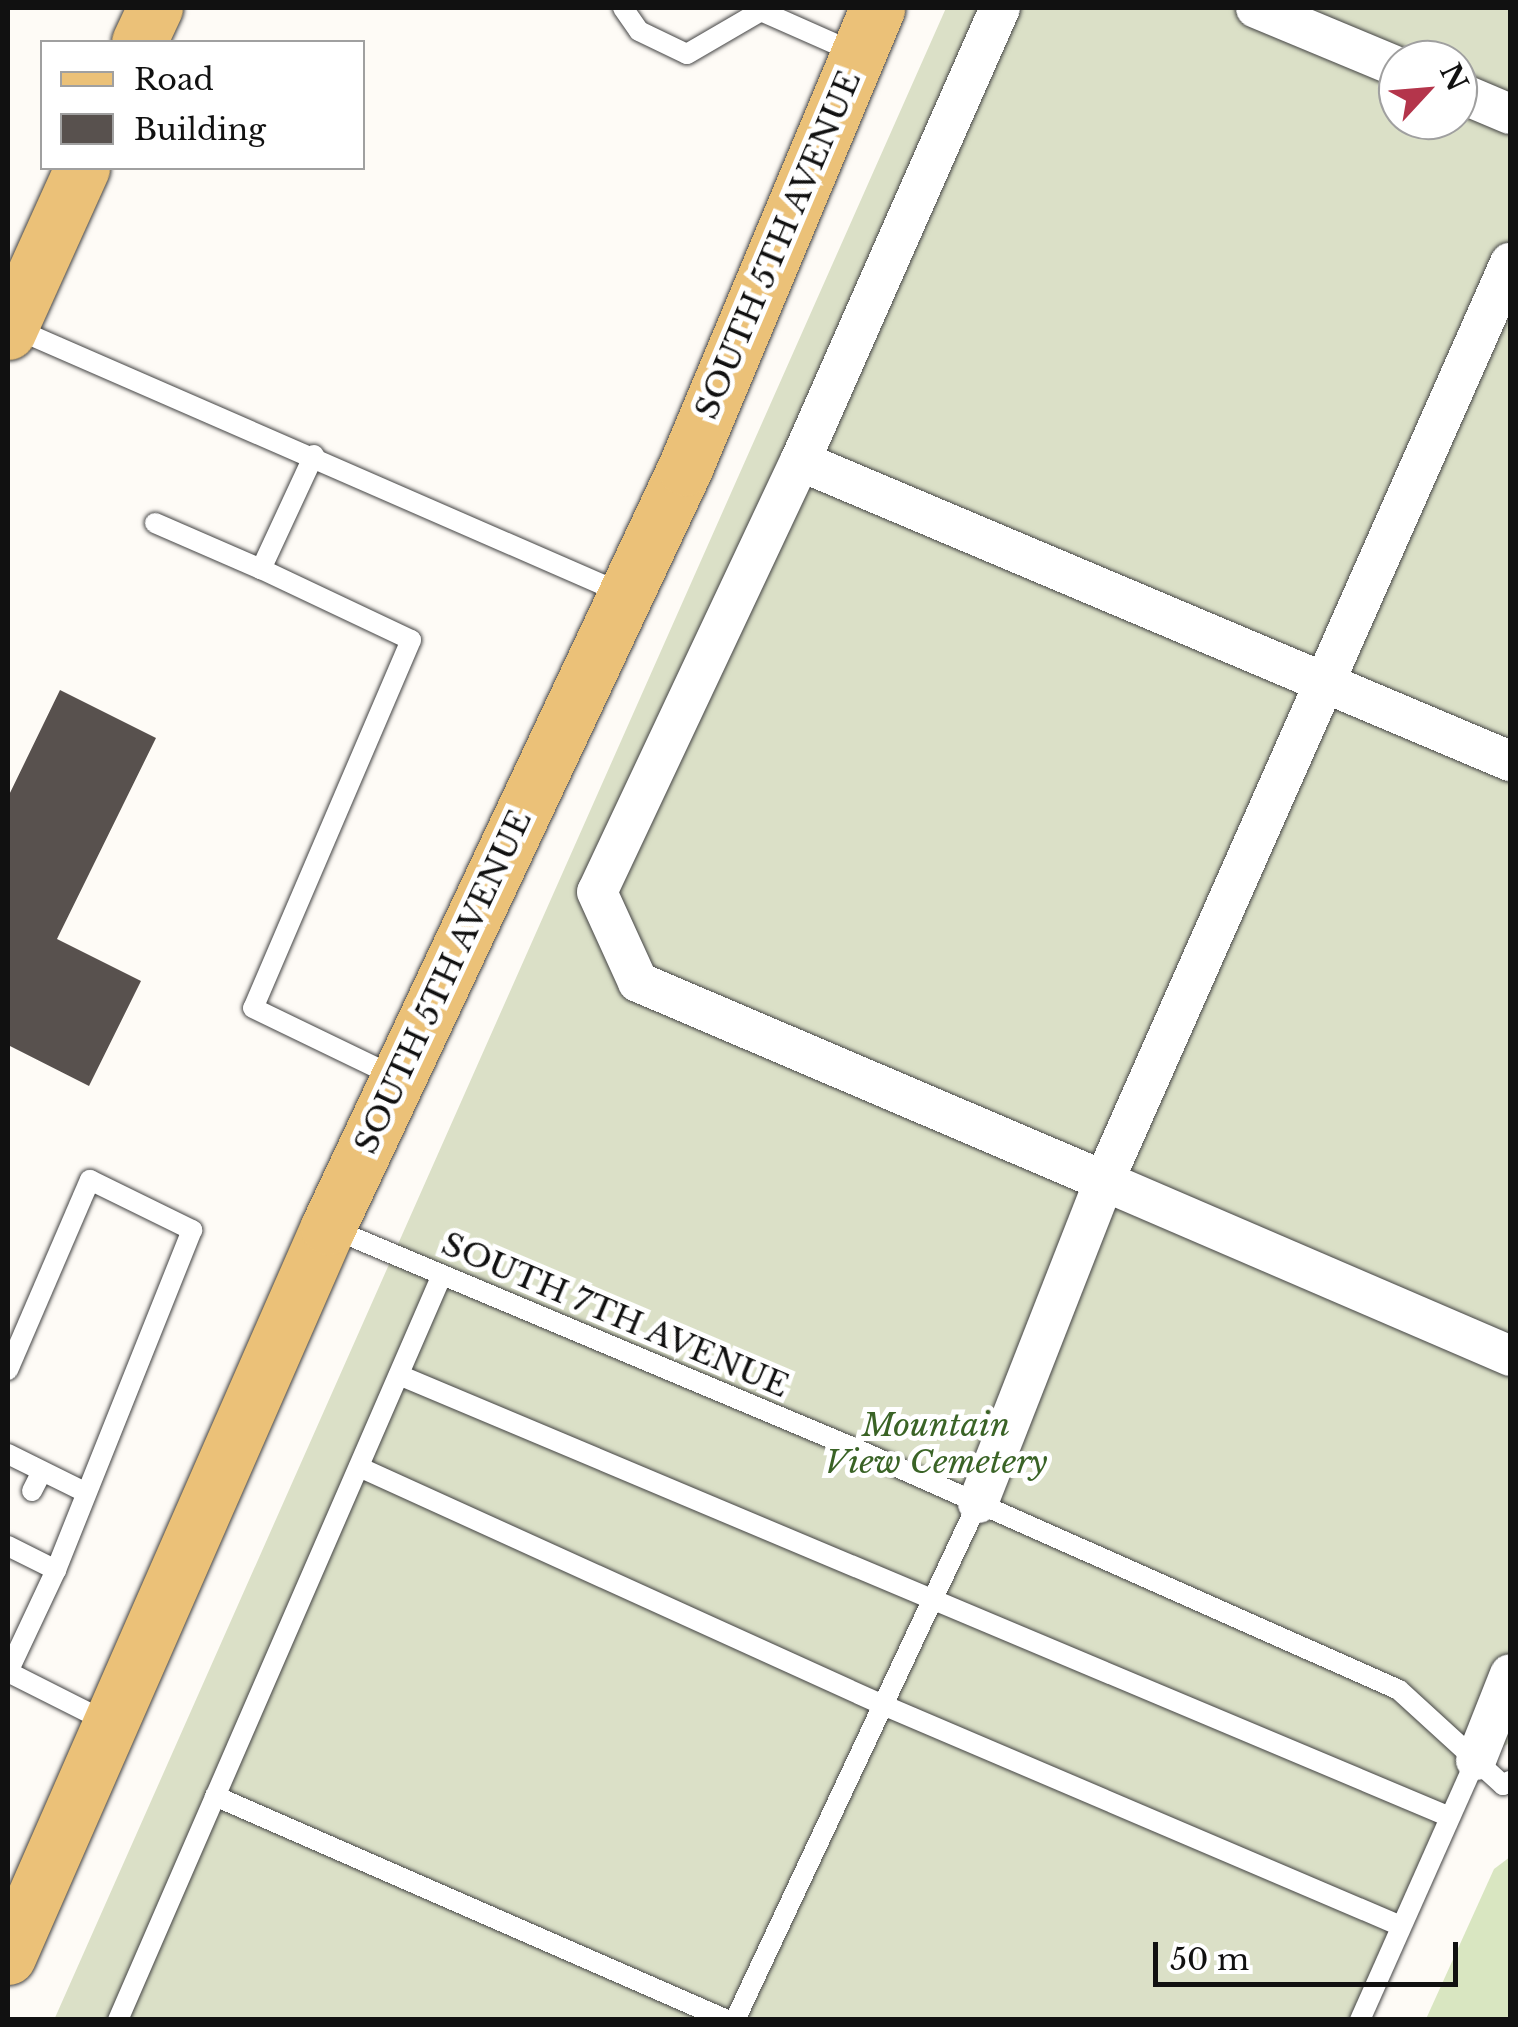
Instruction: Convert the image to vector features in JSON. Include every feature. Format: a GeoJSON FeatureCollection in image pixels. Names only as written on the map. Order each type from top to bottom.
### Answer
{"type":"FeatureCollection","features":[{"type":"Feature","properties":{"kind":"main road"},"geometry":{"type":"LineString","coordinates":[[140,40],[155,8]]}},
{"type":"Feature","properties":{"kind":"main road","name":"SOUTH 5TH AVENUE"},"geometry":{"type":"LineString","coordinates":[[8,1956],[328,1227],[625,594],[867,31]]}},
{"type":"Feature","properties":{"kind":"main road"},"geometry":{"type":"LineString","coordinates":[[8,328],[81,170]]}},
{"type":"Feature","properties":{"kind":"street"},"geometry":{"type":"LineString","coordinates":[[1000,8],[800,461],[597,892],[638,982],[1510,1356]]}},
{"type":"Feature","properties":{"kind":"street"},"geometry":{"type":"LineString","coordinates":[[1256,8],[1378,59]]}},
{"type":"Feature","properties":{"kind":"street"},"geometry":{"type":"LineString","coordinates":[[1478,100],[1510,114]]}},
{"type":"Feature","properties":{"kind":"street"},"geometry":{"type":"LineString","coordinates":[[978,1503],[1104,1182],[1510,263]]}},
{"type":"Feature","properties":{"kind":"street"},"geometry":{"type":"LineString","coordinates":[[800,461],[1510,761]]}},
{"type":"Feature","properties":{"kind":"street"},"geometry":{"type":"LineString","coordinates":[[1476,1760],[1510,1674]]}},
{"type":"Feature","properties":{"kind":"lane"},"geometry":{"type":"LineString","coordinates":[[623,8],[638,31],[687,54],[761,11],[867,31]]}},
{"type":"Feature","properties":{"kind":"lane"},"geometry":{"type":"LineString","coordinates":[[8,328],[314,455],[625,594]]}},
{"type":"Feature","properties":{"kind":"lane"},"geometry":{"type":"LineString","coordinates":[[260,570],[314,455]]}},
{"type":"Feature","properties":{"kind":"lane"},"geometry":{"type":"LineString","coordinates":[[155,523],[410,640],[253,1008],[398,1078]]}},
{"type":"Feature","properties":{"kind":"lane"},"geometry":{"type":"LineString","coordinates":[[8,1370],[90,1180],[192,1230],[56,1570],[8,1672],[110,1723]]}},
{"type":"Feature","properties":{"kind":"lane","name":"SOUTH 7TH AVENUE"},"geometry":{"type":"LineString","coordinates":[[328,1227],[978,1503],[1399,1690],[1503,1785],[1510,1781]]}},
{"type":"Feature","properties":{"kind":"lane"},"geometry":{"type":"LineString","coordinates":[[118,2020],[442,1275]]}},
{"type":"Feature","properties":{"kind":"lane"},"geometry":{"type":"LineString","coordinates":[[399,1375],[1450,1817]]}},
{"type":"Feature","properties":{"kind":"lane"},"geometry":{"type":"LineString","coordinates":[[8,1454],[85,1492]]}},
{"type":"Feature","properties":{"kind":"lane"},"geometry":{"type":"LineString","coordinates":[[358,1466],[883,1706],[1402,1926]]}},
{"type":"Feature","properties":{"kind":"lane"},"geometry":{"type":"LineString","coordinates":[[32,1491],[42,1471]]}},
{"type":"Feature","properties":{"kind":"lane"},"geometry":{"type":"LineString","coordinates":[[736,2020],[978,1503]]}},
{"type":"Feature","properties":{"kind":"lane"},"geometry":{"type":"LineString","coordinates":[[9,1543],[56,1570]]}},
{"type":"Feature","properties":{"kind":"lane"},"geometry":{"type":"LineString","coordinates":[[1360,2020],[1476,1760]]}},
{"type":"Feature","properties":{"kind":"lane"},"geometry":{"type":"LineString","coordinates":[[215,1796],[728,2020]]}},
{"type":"Feature","properties":{"kind":"green space","name":"Mountain View Cemetery"},"geometry":{"type":"Polygon","coordinates":[[[946,8],[1510,8],[1510,1743],[1476,1760],[1358,2019],[54,2020],[946,8]]]}},
{"type":"Feature","properties":{"kind":"green space"},"geometry":{"type":"Polygon","coordinates":[[[1510,1857],[1510,2019],[1426,2019],[1494,1869],[1510,1857]]]}},
{"type":"Feature","properties":{"kind":"building"},"geometry":{"type":"Polygon","coordinates":[[[60,690],[156,738],[57,939],[141,981],[89,1086],[8,1045],[8,797],[60,690]]]}}]}
